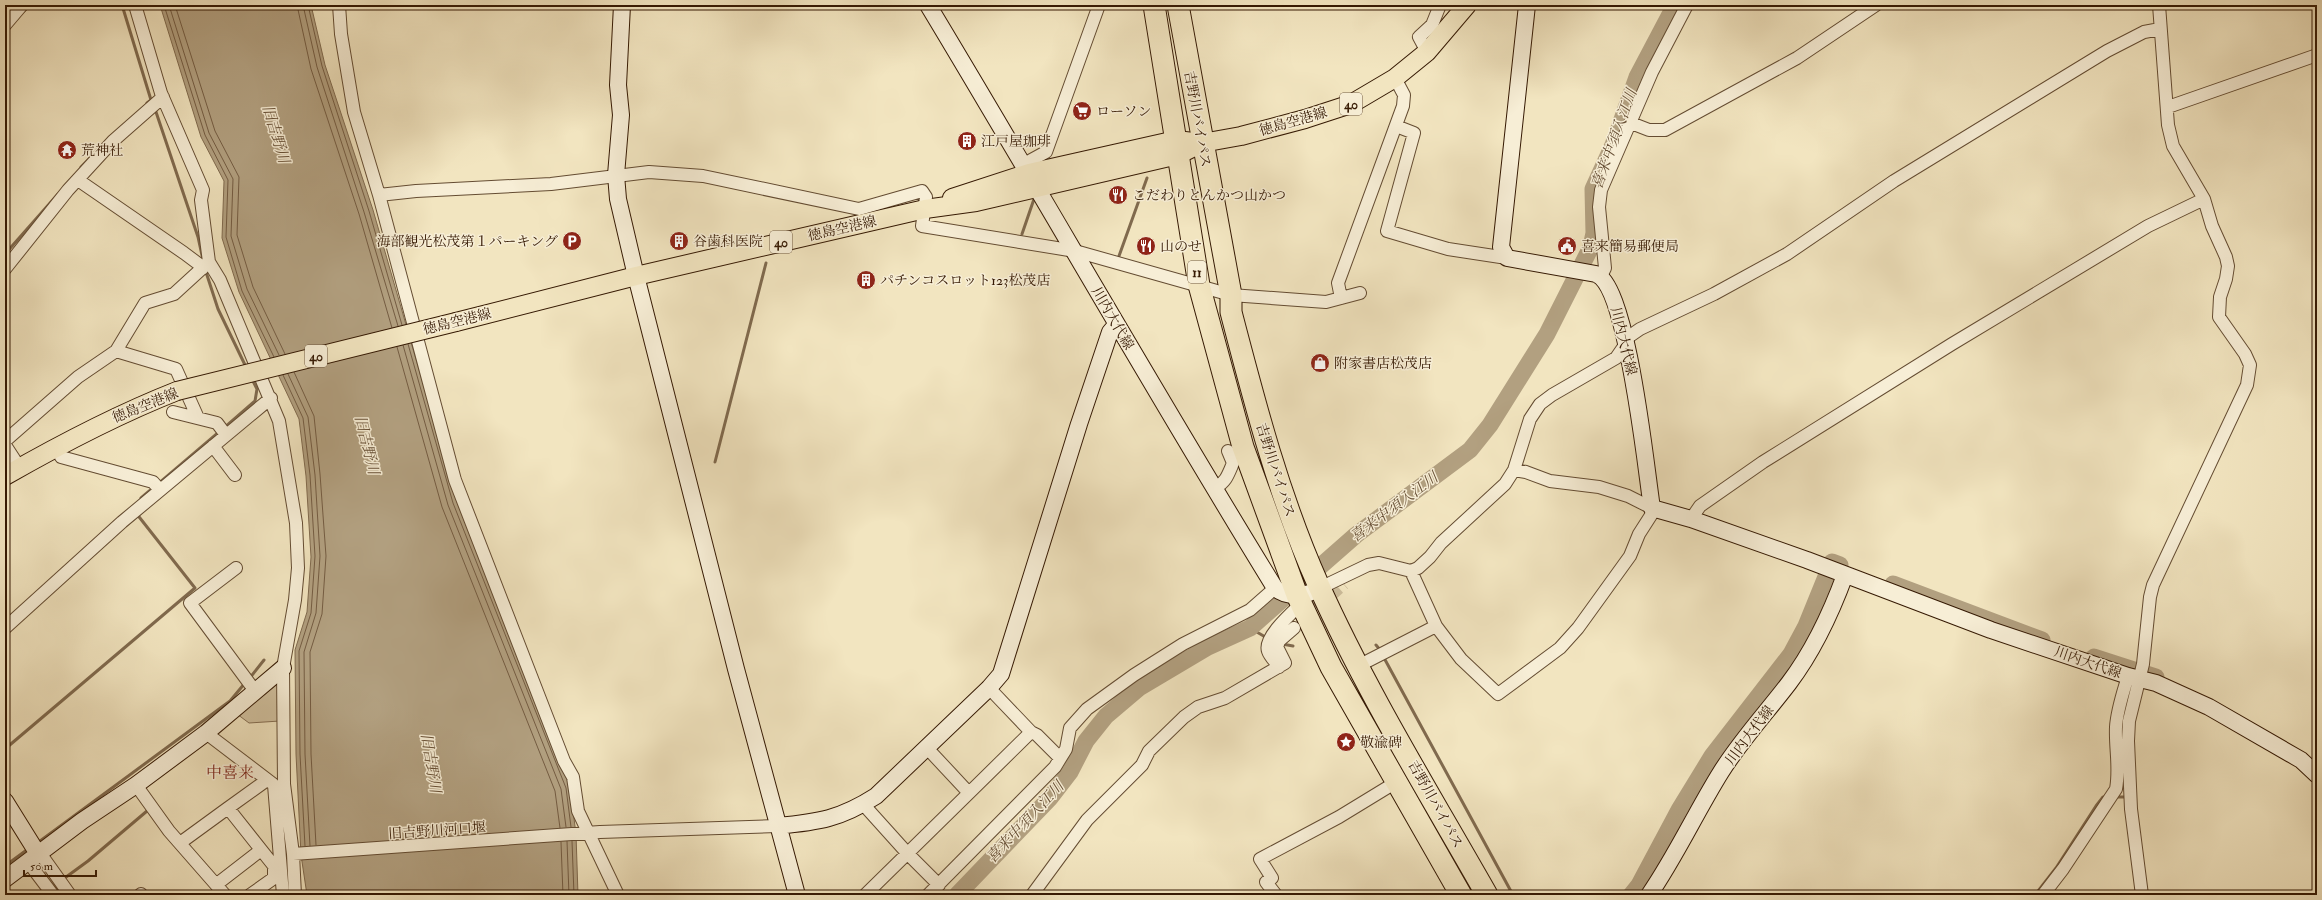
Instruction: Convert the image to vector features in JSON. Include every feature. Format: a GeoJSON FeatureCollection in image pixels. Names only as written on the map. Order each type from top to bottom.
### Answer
{"type":"FeatureCollection","features":[{"type":"Feature","properties":{"kind":"highway","name":"吉野川バイパス"},"geometry":{"type":"LineString","coordinates":[[1154,5],[1199,285],[1243,447],[1274,532],[1331,667],[1398,781],[1461,895]]}},
{"type":"Feature","properties":{"kind":"highway","name":"吉野川バイパス"},"geometry":{"type":"LineString","coordinates":[[1178,5],[1231,295],[1231,312],[1264,440],[1294,523],[1300,593],[1365,662],[1487,895]]}},
{"type":"Feature","properties":{"kind":"main road"},"geometry":{"type":"LineString","coordinates":[[622,5],[618,84],[621,115],[616,175],[618,199],[636,276],[777,826],[797,895]]}},
{"type":"Feature","properties":{"kind":"main road","name":"川内大代線"},"geometry":{"type":"LineString","coordinates":[[928,5],[1030,174],[1116,325],[1215,488],[1300,593]]}},
{"type":"Feature","properties":{"kind":"main road","name":"徳島空港線"},"geometry":{"type":"LineString","coordinates":[[5,476],[81,433],[126,411],[177,391],[636,276],[925,209],[976,202],[1030,174],[1241,136],[1312,117],[1351,104],[1395,78],[1427,52],[1467,5]]}},
{"type":"Feature","properties":{"kind":"main road"},"geometry":{"type":"LineString","coordinates":[[1527,5],[1501,247],[1507,258],[1587,274]]}},
{"type":"Feature","properties":{"kind":"main road","name":"川内大代線"},"geometry":{"type":"LineString","coordinates":[[1587,274],[1608,284],[1621,321],[1634,383],[1654,508],[1694,514],[1845,575],[1991,630],[2136,674],[2209,707],[2301,760],[2317,775]]}},
{"type":"Feature","properties":{"kind":"main road"},"geometry":{"type":"LineString","coordinates":[[777,826],[816,822],[836,817],[864,804],[876,796],[989,688],[1004,667],[1079,424],[1110,332],[1116,325]]}},
{"type":"Feature","properties":{"kind":"main road","name":"川内大代線"},"geometry":{"type":"LineString","coordinates":[[1649,895],[1722,771],[1752,728],[1790,682],[1816,641],[1832,610],[1845,575]]}},
{"type":"Feature","properties":{"kind":"main road"},"geometry":{"type":"LineString","coordinates":[[5,879],[82,820],[136,785],[206,733],[283,668]]}},
{"type":"Feature","properties":{"kind":"main road"},"geometry":{"type":"LineString","coordinates":[[5,802],[35,856]]}},
{"type":"Feature","properties":{"kind":"street"},"geometry":{"type":"LineString","coordinates":[[5,25],[22,5]]}},
{"type":"Feature","properties":{"kind":"street"},"geometry":{"type":"LineString","coordinates":[[135,5],[163,97],[203,190],[201,200],[205,266]]}},
{"type":"Feature","properties":{"kind":"street"},"geometry":{"type":"LineString","coordinates":[[339,5],[341,34],[354,112],[379,195],[455,480],[564,761],[574,777],[578,811],[584,834],[618,895]]}},
{"type":"Feature","properties":{"kind":"street"},"geometry":{"type":"LineString","coordinates":[[1030,174],[1046,152],[1099,5]]}},
{"type":"Feature","properties":{"kind":"street"},"geometry":{"type":"LineString","coordinates":[[1427,52],[1419,37],[1432,25],[1440,5]]}},
{"type":"Feature","properties":{"kind":"street"},"geometry":{"type":"LineString","coordinates":[[1587,274],[1604,268],[1599,207],[1602,190],[1652,72],[1687,5]]}},
{"type":"Feature","properties":{"kind":"street"},"geometry":{"type":"LineString","coordinates":[[1631,123],[1649,130],[1665,130],[1797,58],[1876,5]]}},
{"type":"Feature","properties":{"kind":"street"},"geometry":{"type":"LineString","coordinates":[[2142,895],[2131,809],[2128,741],[2129,721],[2136,674],[2150,597],[2153,585],[2250,375],[2250,365],[2245,354],[2219,317],[2220,297],[2226,279],[2228,266],[2226,257],[2212,226],[2197,202],[2173,146],[2168,125],[2168,107],[2159,5]]}},
{"type":"Feature","properties":{"kind":"street"},"geometry":{"type":"LineString","coordinates":[[928,895],[1056,767],[1066,749],[1070,728],[1087,709],[1134,675],[1183,644],[1250,610],[1300,593],[1368,565],[1379,563],[1410,571],[1418,568],[1430,557],[1441,543],[1505,484],[1514,470],[1530,419],[1540,404],[1552,395],[1616,358],[1625,342],[1640,329],[1714,294],[1787,254],[1894,181],[2054,82],[2144,32],[2160,29]]}},
{"type":"Feature","properties":{"kind":"street"},"geometry":{"type":"LineString","coordinates":[[2168,107],[2317,55]]}},
{"type":"Feature","properties":{"kind":"street"},"geometry":{"type":"LineString","coordinates":[[1341,298],[1338,283],[1403,106],[1404,95],[1395,78]]}},
{"type":"Feature","properties":{"kind":"street"},"geometry":{"type":"LineString","coordinates":[[5,269],[78,180],[113,141],[163,97]]}},
{"type":"Feature","properties":{"kind":"street"},"geometry":{"type":"LineString","coordinates":[[1396,126],[1414,133],[1387,231],[1448,249],[1507,258]]}},
{"type":"Feature","properties":{"kind":"street"},"geometry":{"type":"LineString","coordinates":[[379,195],[416,191],[551,184],[649,172],[703,176],[859,209],[922,191],[926,197],[922,226],[1075,251],[1231,295],[1326,302],[1360,293]]}},
{"type":"Feature","properties":{"kind":"street"},"geometry":{"type":"LineString","coordinates":[[78,180],[200,265],[205,266],[220,280],[271,398],[279,421],[296,523],[298,568],[295,600],[283,668],[275,783],[283,895]]}},
{"type":"Feature","properties":{"kind":"street"},"geometry":{"type":"LineString","coordinates":[[1694,514],[1763,462],[1952,344],[2148,226],[2197,202]]}},
{"type":"Feature","properties":{"kind":"street"},"geometry":{"type":"LineString","coordinates":[[5,441],[78,377],[116,351],[145,303],[174,294],[205,266]]}},
{"type":"Feature","properties":{"kind":"street"},"geometry":{"type":"LineString","coordinates":[[116,351],[176,369],[198,418]]}},
{"type":"Feature","properties":{"kind":"street"},"geometry":{"type":"LineString","coordinates":[[5,628],[156,486],[213,446],[223,431],[271,398]]}},
{"type":"Feature","properties":{"kind":"street"},"geometry":{"type":"LineString","coordinates":[[173,412],[217,423],[223,431]]}},
{"type":"Feature","properties":{"kind":"street"},"geometry":{"type":"LineString","coordinates":[[5,445],[20,468]]}},
{"type":"Feature","properties":{"kind":"street"},"geometry":{"type":"LineString","coordinates":[[213,446],[235,475]]}},
{"type":"Feature","properties":{"kind":"street"},"geometry":{"type":"LineString","coordinates":[[1215,488],[1225,482],[1230,471],[1233,462],[1228,451]]}},
{"type":"Feature","properties":{"kind":"street"},"geometry":{"type":"LineString","coordinates":[[61,457],[156,486]]}},
{"type":"Feature","properties":{"kind":"street"},"geometry":{"type":"LineString","coordinates":[[1410,571],[1436,626],[1461,660],[1498,694],[1560,648],[1578,628],[1630,556],[1639,534],[1654,508],[1628,496],[1599,487],[1550,481],[1526,472],[1514,470]]}},
{"type":"Feature","properties":{"kind":"street"},"geometry":{"type":"LineString","coordinates":[[1344,584],[1364,573],[1389,565]]}},
{"type":"Feature","properties":{"kind":"street"},"geometry":{"type":"LineString","coordinates":[[236,568],[190,603],[255,691]]}},
{"type":"Feature","properties":{"kind":"street"},"geometry":{"type":"LineString","coordinates":[[1274,642],[1300,593]]}},
{"type":"Feature","properties":{"kind":"street"},"geometry":{"type":"LineString","coordinates":[[1365,662],[1436,626]]}},
{"type":"Feature","properties":{"kind":"street"},"geometry":{"type":"LineString","coordinates":[[1274,642],[1294,628]]}},
{"type":"Feature","properties":{"kind":"street"},"geometry":{"type":"LineString","coordinates":[[1032,895],[1087,820],[1142,764],[1149,751],[1184,716],[1198,707],[1225,698],[1285,663],[1274,642]]}},
{"type":"Feature","properties":{"kind":"street"},"geometry":{"type":"LineString","coordinates":[[2043,895],[2116,789],[2118,777],[2116,728],[2118,709],[2136,674]]}},
{"type":"Feature","properties":{"kind":"street"},"geometry":{"type":"LineString","coordinates":[[989,688],[1031,732],[1060,758]]}},
{"type":"Feature","properties":{"kind":"street"},"geometry":{"type":"LineString","coordinates":[[866,895],[1031,732]]}},
{"type":"Feature","properties":{"kind":"street"},"geometry":{"type":"LineString","coordinates":[[206,733],[275,783],[294,854],[295,895]]}},
{"type":"Feature","properties":{"kind":"street"},"geometry":{"type":"LineString","coordinates":[[927,748],[969,793]]}},
{"type":"Feature","properties":{"kind":"street"},"geometry":{"type":"LineString","coordinates":[[1276,895],[1266,882],[1272,878],[1260,860],[1339,817],[1398,781]]}},
{"type":"Feature","properties":{"kind":"street"},"geometry":{"type":"LineString","coordinates":[[180,843],[228,808],[275,783]]}},
{"type":"Feature","properties":{"kind":"street"},"geometry":{"type":"LineString","coordinates":[[136,785],[180,843],[225,895]]}},
{"type":"Feature","properties":{"kind":"street"},"geometry":{"type":"LineString","coordinates":[[864,804],[908,854],[939,885]]}},
{"type":"Feature","properties":{"kind":"street"},"geometry":{"type":"LineString","coordinates":[[228,808],[274,866],[274,878],[250,895]]}},
{"type":"Feature","properties":{"kind":"street","name":"旧吉野川河口堰"},"geometry":{"type":"LineString","coordinates":[[294,854],[584,834],[777,826]]}},
{"type":"Feature","properties":{"kind":"street"},"geometry":{"type":"LineString","coordinates":[[217,884],[261,850]]}},
{"type":"Feature","properties":{"kind":"street"},"geometry":{"type":"LineString","coordinates":[[35,856],[53,895]]}},
{"type":"Feature","properties":{"kind":"street"},"geometry":{"type":"LineString","coordinates":[[35,856],[70,895]]}},
{"type":"Feature","properties":{"kind":"shaded area"},"geometry":{"type":"Polygon","coordinates":[[[279,681],[280,721],[249,723],[237,714],[279,681]]]}},
{"type":"Feature","properties":{"kind":"water","name":"旧吉野川"},"geometry":{"type":"Polygon","coordinates":[[[160,5],[311,5],[325,65],[373,210],[457,502],[570,787],[576,834],[578,895],[307,895],[301,855],[296,754],[295,650],[307,612],[311,557],[306,476],[299,419],[239,292],[222,238],[224,181],[201,137],[160,5]]]}},
{"type":"Feature","properties":{"kind":"waterway"},"geometry":{"type":"LineString","coordinates":[[24,11],[30,5]]}},
{"type":"Feature","properties":{"kind":"waterway"},"geometry":{"type":"LineString","coordinates":[[122,5],[151,100],[147,103]]}},
{"type":"Feature","properties":{"kind":"waterway","name":"喜来中須入江川"},"geometry":{"type":"LineString","coordinates":[[957,895],[1050,798],[1070,772],[1086,741],[1106,716],[1139,688],[1208,647],[1250,628],[1356,535],[1470,450],[1490,425],[1547,334],[1591,247],[1594,233],[1593,189],[1613,145],[1637,77],[1675,5]]}},
{"type":"Feature","properties":{"kind":"waterway"},"geometry":{"type":"LineString","coordinates":[[155,109],[198,237],[203,260]]}},
{"type":"Feature","properties":{"kind":"waterway"},"geometry":{"type":"LineString","coordinates":[[81,167],[94,154]]}},
{"type":"Feature","properties":{"kind":"waterway"},"geometry":{"type":"LineString","coordinates":[[1119,256],[1147,178]]}},
{"type":"Feature","properties":{"kind":"waterway"},"geometry":{"type":"LineString","coordinates":[[5,254],[58,194]]}},
{"type":"Feature","properties":{"kind":"waterway"},"geometry":{"type":"LineString","coordinates":[[1022,234],[1034,199]]}},
{"type":"Feature","properties":{"kind":"waterway"},"geometry":{"type":"LineString","coordinates":[[715,462],[766,263]]}},
{"type":"Feature","properties":{"kind":"waterway"},"geometry":{"type":"LineString","coordinates":[[205,269],[218,309],[246,367]]}},
{"type":"Feature","properties":{"kind":"waterway"},"geometry":{"type":"LineString","coordinates":[[224,428],[255,401],[257,389],[252,379]]}},
{"type":"Feature","properties":{"kind":"waterway"},"geometry":{"type":"LineString","coordinates":[[158,484],[219,432]]}},
{"type":"Feature","properties":{"kind":"waterway"},"geometry":{"type":"LineString","coordinates":[[141,498],[154,487]]}},
{"type":"Feature","properties":{"kind":"waterway"},"geometry":{"type":"LineString","coordinates":[[5,749],[195,588],[136,513]]}},
{"type":"Feature","properties":{"kind":"waterway"},"geometry":{"type":"LineString","coordinates":[[1631,895],[1639,885],[1679,810],[1712,756],[1791,654],[1806,626],[1832,562],[1840,565]]}},
{"type":"Feature","properties":{"kind":"waterway"},"geometry":{"type":"LineString","coordinates":[[1893,584],[2042,640]]}},
{"type":"Feature","properties":{"kind":"waterway"},"geometry":{"type":"LineString","coordinates":[[1250,628],[1267,638]]}},
{"type":"Feature","properties":{"kind":"waterway"},"geometry":{"type":"LineString","coordinates":[[1282,644],[1293,646]]}},
{"type":"Feature","properties":{"kind":"waterway"},"geometry":{"type":"LineString","coordinates":[[1376,645],[1381,651]]}},
{"type":"Feature","properties":{"kind":"waterway"},"geometry":{"type":"LineString","coordinates":[[1383,656],[1513,895]]}},
{"type":"Feature","properties":{"kind":"waterway"},"geometry":{"type":"LineString","coordinates":[[2094,657],[2156,677]]}},
{"type":"Feature","properties":{"kind":"waterway"},"geometry":{"type":"LineString","coordinates":[[249,679],[264,660]]}},
{"type":"Feature","properties":{"kind":"waterway"},"geometry":{"type":"LineString","coordinates":[[36,844],[230,701],[245,683]]}},
{"type":"Feature","properties":{"kind":"waterway"},"geometry":{"type":"LineString","coordinates":[[2035,895],[2056,868],[2096,806],[2103,797],[2106,797]]}},
{"type":"Feature","properties":{"kind":"waterway"},"geometry":{"type":"LineString","coordinates":[[2114,797],[2126,797]]}},
{"type":"Feature","properties":{"kind":"waterway"},"geometry":{"type":"LineString","coordinates":[[62,880],[88,861],[147,811]]}},
{"type":"Feature","properties":{"kind":"waterway"},"geometry":{"type":"LineString","coordinates":[[5,866],[28,849]]}},
{"type":"Feature","properties":{"kind":"tunnel"},"geometry":{"type":"LineString","coordinates":[[1303,620],[1344,584]]}},
{"type":"Feature","properties":{"kind":"place","name":"ローソン"},"geometry":{"type":"Point","coordinates":[1082,111]}},
{"type":"Feature","properties":{"kind":"place","name":"江戸屋珈琲"},"geometry":{"type":"Point","coordinates":[967,141]}},
{"type":"Feature","properties":{"kind":"place","name":"荒神社"},"geometry":{"type":"Point","coordinates":[67,150]}},
{"type":"Feature","properties":{"kind":"place","name":"こだわりとんかつ山かつ"},"geometry":{"type":"Point","coordinates":[1118,195]}},
{"type":"Feature","properties":{"kind":"place","name":"海部観光松茂第１パーキング"},"geometry":{"type":"Point","coordinates":[572,241]}},
{"type":"Feature","properties":{"kind":"place","name":"谷歯科医院"},"geometry":{"type":"Point","coordinates":[679,241]}},
{"type":"Feature","properties":{"kind":"place","name":"山のせ"},"geometry":{"type":"Point","coordinates":[1146,246]}},
{"type":"Feature","properties":{"kind":"place","name":"喜来簡易郵便局"},"geometry":{"type":"Point","coordinates":[1567,246]}},
{"type":"Feature","properties":{"kind":"place","name":"パチンコスロット123松茂店"},"geometry":{"type":"Point","coordinates":[866,280]}},
{"type":"Feature","properties":{"kind":"place","name":"附家書店松茂店"},"geometry":{"type":"Point","coordinates":[1320,363]}},
{"type":"Feature","properties":{"kind":"place","name":"敬渝碑"},"geometry":{"type":"Point","coordinates":[1346,742]}},
{"type":"Feature","properties":{"kind":"district","name":"中喜来"},"geometry":{"type":"Point","coordinates":[230,772]}}]}
